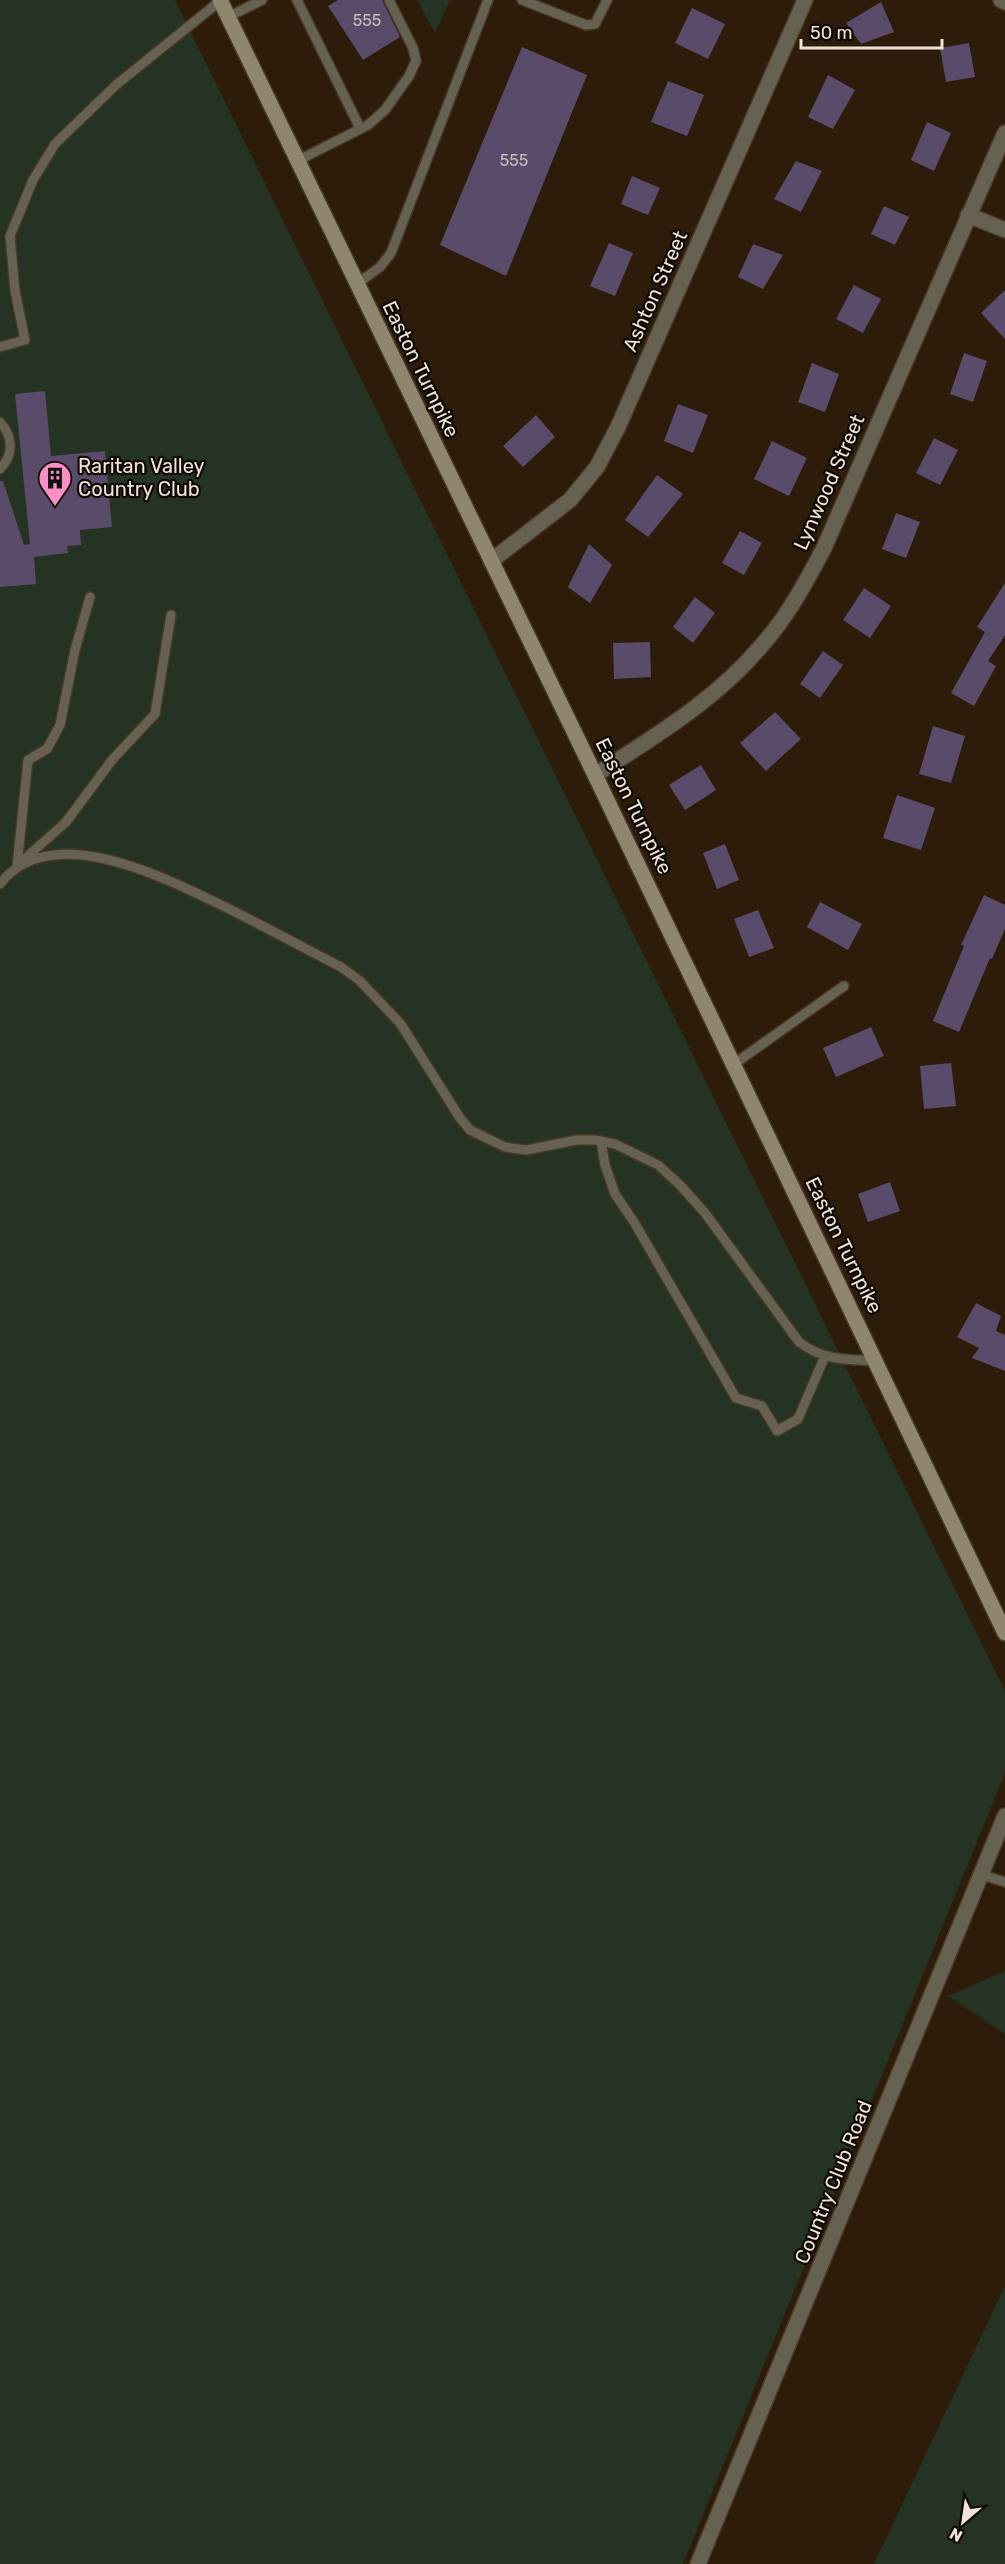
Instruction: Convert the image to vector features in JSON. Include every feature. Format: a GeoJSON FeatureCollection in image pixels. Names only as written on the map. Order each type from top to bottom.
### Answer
{"type":"FeatureCollection","features":[{"type":"Feature","properties":{"kind":"main road","name":"Easton Turnpike"},"geometry":{"type":"LineString","coordinates":[[220,1],[595,775],[1005,1633]]}},
{"type":"Feature","properties":{"kind":"main road"},"geometry":{"type":"LineString","coordinates":[[984,1588],[1005,1605]]}},
{"type":"Feature","properties":{"kind":"street","name":"Ashton Street"},"geometry":{"type":"LineString","coordinates":[[491,561],[570,500],[597,467],[618,427],[805,0]]}},
{"type":"Feature","properties":{"kind":"street","name":"Lynwood Street"},"geometry":{"type":"LineString","coordinates":[[595,775],[689,713],[729,681],[762,645],[797,598],[824,548],[1005,133]]}},
{"type":"Feature","properties":{"kind":"street"},"geometry":{"type":"LineString","coordinates":[[969,215],[1005,230]]}},
{"type":"Feature","properties":{"kind":"street","name":"Country Club Road"},"geometry":{"type":"LineString","coordinates":[[698,2564],[1005,1816]]}},
{"type":"Feature","properties":{"kind":"lane"},"geometry":{"type":"LineString","coordinates":[[228,17],[262,0]]}},
{"type":"Feature","properties":{"kind":"lane"},"geometry":{"type":"LineString","coordinates":[[297,0],[360,128]]}},
{"type":"Feature","properties":{"kind":"lane"},"geometry":{"type":"LineString","coordinates":[[297,161],[369,125],[385,110],[409,76],[416,61],[413,48],[389,0]]}},
{"type":"Feature","properties":{"kind":"lane"},"geometry":{"type":"LineString","coordinates":[[357,284],[380,267],[391,253],[488,0]]}},
{"type":"Feature","properties":{"kind":"lane"},"geometry":{"type":"LineString","coordinates":[[522,0],[586,25],[595,24],[607,0]]}},
{"type":"Feature","properties":{"kind":"lane"},"geometry":{"type":"LineString","coordinates":[[0,346],[25,340],[15,291],[10,236],[33,180],[55,144],[116,85],[220,1]]}},
{"type":"Feature","properties":{"kind":"lane"},"geometry":{"type":"LineString","coordinates":[[0,237],[10,236]]}},
{"type":"Feature","properties":{"kind":"lane"},"geometry":{"type":"LineString","coordinates":[[0,422],[9,435],[11,443],[8,460],[0,469]]}},
{"type":"Feature","properties":{"kind":"lane"},"geometry":{"type":"LineString","coordinates":[[17,866],[28,760],[47,749],[60,725],[75,650],[90,597]]}},
{"type":"Feature","properties":{"kind":"lane"},"geometry":{"type":"LineString","coordinates":[[0,884],[66,822],[112,760],[155,714],[171,615]]}},
{"type":"Feature","properties":{"kind":"lane"},"geometry":{"type":"LineString","coordinates":[[17,866],[53,856],[84,856],[108,859],[154,873],[341,967],[360,981],[400,1023],[470,1130],[505,1148],[526,1150],[577,1140],[601,1141],[615,1144],[658,1165],[705,1213],[799,1342],[813,1353],[825,1356],[876,1361]]}},
{"type":"Feature","properties":{"kind":"lane"},"geometry":{"type":"LineString","coordinates":[[734,1064],[844,986]]}},
{"type":"Feature","properties":{"kind":"lane"},"geometry":{"type":"LineString","coordinates":[[601,1141],[609,1180],[615,1194],[634,1222],[736,1398],[762,1406],[777,1431],[798,1419],[825,1356]]}},
{"type":"Feature","properties":{"kind":"lane"},"geometry":{"type":"LineString","coordinates":[[982,1875],[1005,1882]]}},
{"type":"Feature","properties":{"kind":"green space"},"geometry":{"type":"Polygon","coordinates":[[[0,0],[175,0],[1005,1691],[1005,1773],[683,2564],[0,2564],[0,0]]]}},
{"type":"Feature","properties":{"kind":"green space"},"geometry":{"type":"Polygon","coordinates":[[[417,0],[450,0],[435,33],[417,0]]]}},
{"type":"Feature","properties":{"kind":"green space"},"geometry":{"type":"Polygon","coordinates":[[[1005,1971],[1005,2034],[948,1996],[1005,1971]]]}},
{"type":"Feature","properties":{"kind":"green space"},"geometry":{"type":"Polygon","coordinates":[[[1005,2286],[1005,2564],[874,2564],[1005,2286]]]}},
{"type":"Feature","properties":{"kind":"building"},"geometry":{"type":"Polygon","coordinates":[[[338,0],[382,0],[400,37],[363,60],[328,6],[338,0]]]}},
{"type":"Feature","properties":{"kind":"building"},"geometry":{"type":"Polygon","coordinates":[[[881,2],[894,32],[861,44],[846,23],[881,2]]]}},
{"type":"Feature","properties":{"kind":"building"},"geometry":{"type":"Polygon","coordinates":[[[692,8],[725,24],[708,59],[675,43],[692,8]]]}},
{"type":"Feature","properties":{"kind":"building"},"geometry":{"type":"Polygon","coordinates":[[[969,43],[975,77],[946,82],[940,48],[969,43]]]}},
{"type":"Feature","properties":{"kind":"building"},"geometry":{"type":"Polygon","coordinates":[[[522,47],[587,75],[506,276],[440,245],[522,47]]]}},
{"type":"Feature","properties":{"kind":"building"},"geometry":{"type":"Polygon","coordinates":[[[828,75],[855,90],[833,129],[808,117],[828,75]]]}},
{"type":"Feature","properties":{"kind":"building"},"geometry":{"type":"Polygon","coordinates":[[[668,81],[704,95],[687,136],[651,122],[668,81]]]}},
{"type":"Feature","properties":{"kind":"building"},"geometry":{"type":"Polygon","coordinates":[[[927,122],[951,133],[934,171],[911,160],[927,122]]]}},
{"type":"Feature","properties":{"kind":"building"},"geometry":{"type":"Polygon","coordinates":[[[796,161],[822,171],[801,212],[774,199],[796,161]]]}},
{"type":"Feature","properties":{"kind":"building"},"geometry":{"type":"Polygon","coordinates":[[[632,176],[660,188],[648,215],[621,204],[632,176]]]}},
{"type":"Feature","properties":{"kind":"building"},"geometry":{"type":"Polygon","coordinates":[[[884,206],[909,217],[895,245],[871,234],[884,206]]]}},
{"type":"Feature","properties":{"kind":"building"},"geometry":{"type":"Polygon","coordinates":[[[609,243],[633,253],[615,296],[590,286],[609,243]]]}},
{"type":"Feature","properties":{"kind":"building"},"geometry":{"type":"Polygon","coordinates":[[[753,244],[783,255],[763,289],[738,277],[753,244]]]}},
{"type":"Feature","properties":{"kind":"building"},"geometry":{"type":"Polygon","coordinates":[[[854,285],[881,299],[863,333],[836,319],[854,285]]]}},
{"type":"Feature","properties":{"kind":"building"},"geometry":{"type":"Polygon","coordinates":[[[1005,290],[1005,339],[981,313],[1005,290]]]}},
{"type":"Feature","properties":{"kind":"building"},"geometry":{"type":"Polygon","coordinates":[[[964,353],[987,361],[973,402],[950,394],[964,353]]]}},
{"type":"Feature","properties":{"kind":"building"},"geometry":{"type":"Polygon","coordinates":[[[812,363],[839,374],[825,412],[798,402],[812,363]]]}},
{"type":"Feature","properties":{"kind":"building","name":"Raritan Valley Country Club"},"geometry":{"type":"Polygon","coordinates":[[[45,391],[51,456],[105,451],[112,527],[80,530],[81,545],[67,546],[68,553],[34,557],[36,584],[0,587],[0,481],[3,481],[24,545],[30,544],[15,394],[45,391]]]}},
{"type":"Feature","properties":{"kind":"building"},"geometry":{"type":"Polygon","coordinates":[[[678,404],[708,415],[693,453],[664,441],[678,404]]]}},
{"type":"Feature","properties":{"kind":"building"},"geometry":{"type":"Polygon","coordinates":[[[536,415],[555,437],[523,467],[503,446],[536,415]]]}},
{"type":"Feature","properties":{"kind":"building"},"geometry":{"type":"Polygon","coordinates":[[[934,438],[958,450],[940,485],[916,473],[934,438]]]}},
{"type":"Feature","properties":{"kind":"building"},"geometry":{"type":"Polygon","coordinates":[[[772,441],[807,458],[789,496],[754,479],[772,441]]]}},
{"type":"Feature","properties":{"kind":"building"},"geometry":{"type":"Polygon","coordinates":[[[657,475],[683,494],[648,537],[625,520],[657,475]]]}},
{"type":"Feature","properties":{"kind":"building"},"geometry":{"type":"Polygon","coordinates":[[[896,513],[920,522],[906,558],[882,549],[896,513]]]}},
{"type":"Feature","properties":{"kind":"building"},"geometry":{"type":"Polygon","coordinates":[[[740,531],[762,543],[744,575],[722,563],[740,531]]]}},
{"type":"Feature","properties":{"kind":"building"},"geometry":{"type":"Polygon","coordinates":[[[589,544],[612,565],[590,603],[568,587],[589,544]]]}},
{"type":"Feature","properties":{"kind":"building"},"geometry":{"type":"Polygon","coordinates":[[[1005,583],[1005,635],[988,661],[996,666],[974,706],[951,693],[985,632],[977,627],[1005,583]]]}},
{"type":"Feature","properties":{"kind":"building"},"geometry":{"type":"Polygon","coordinates":[[[864,588],[891,606],[870,638],[843,620],[864,588]]]}},
{"type":"Feature","properties":{"kind":"building"},"geometry":{"type":"Polygon","coordinates":[[[695,597],[715,613],[693,643],[673,627],[695,597]]]}},
{"type":"Feature","properties":{"kind":"building"},"geometry":{"type":"Polygon","coordinates":[[[650,642],[651,677],[614,679],[613,643],[650,642]]]}},
{"type":"Feature","properties":{"kind":"building"},"geometry":{"type":"Polygon","coordinates":[[[823,651],[843,665],[820,698],[800,684],[823,651]]]}},
{"type":"Feature","properties":{"kind":"building"},"geometry":{"type":"Polygon","coordinates":[[[775,712],[801,739],[766,771],[740,743],[775,712]]]}},
{"type":"Feature","properties":{"kind":"building"},"geometry":{"type":"Polygon","coordinates":[[[933,726],[965,736],[951,783],[919,774],[933,726]]]}},
{"type":"Feature","properties":{"kind":"building"},"geometry":{"type":"Polygon","coordinates":[[[701,765],[716,790],[685,810],[669,785],[701,765]]]}},
{"type":"Feature","properties":{"kind":"building"},"geometry":{"type":"Polygon","coordinates":[[[897,795],[935,808],[921,850],[883,838],[897,795]]]}},
{"type":"Feature","properties":{"kind":"building"},"geometry":{"type":"Polygon","coordinates":[[[725,844],[739,880],[717,889],[703,853],[725,844]]]}},
{"type":"Feature","properties":{"kind":"building"},"geometry":{"type":"Polygon","coordinates":[[[984,895],[1005,905],[1005,929],[992,959],[990,958],[959,1032],[933,1021],[964,946],[961,945],[984,895]]]}},
{"type":"Feature","properties":{"kind":"building"},"geometry":{"type":"Polygon","coordinates":[[[820,902],[862,924],[848,950],[807,927],[820,902]]]}},
{"type":"Feature","properties":{"kind":"building"},"geometry":{"type":"Polygon","coordinates":[[[758,910],[774,948],[749,957],[734,919],[758,910]]]}},
{"type":"Feature","properties":{"kind":"building"},"geometry":{"type":"Polygon","coordinates":[[[871,1027],[884,1056],[836,1077],[823,1048],[871,1027]]]}},
{"type":"Feature","properties":{"kind":"building"},"geometry":{"type":"Polygon","coordinates":[[[951,1063],[956,1106],[924,1109],[920,1066],[951,1063]]]}},
{"type":"Feature","properties":{"kind":"building"},"geometry":{"type":"Polygon","coordinates":[[[890,1182],[900,1211],[868,1222],[858,1194],[890,1182]]]}},
{"type":"Feature","properties":{"kind":"building"},"geometry":{"type":"Polygon","coordinates":[[[976,1303],[1001,1316],[996,1331],[1005,1335],[1005,1371],[972,1358],[979,1348],[957,1337],[976,1303]]]}},
{"type":"Feature","properties":{"kind":"place","name":"Raritan Valley Country Club"},"geometry":{"type":"Point","coordinates":[55,507]}}]}
